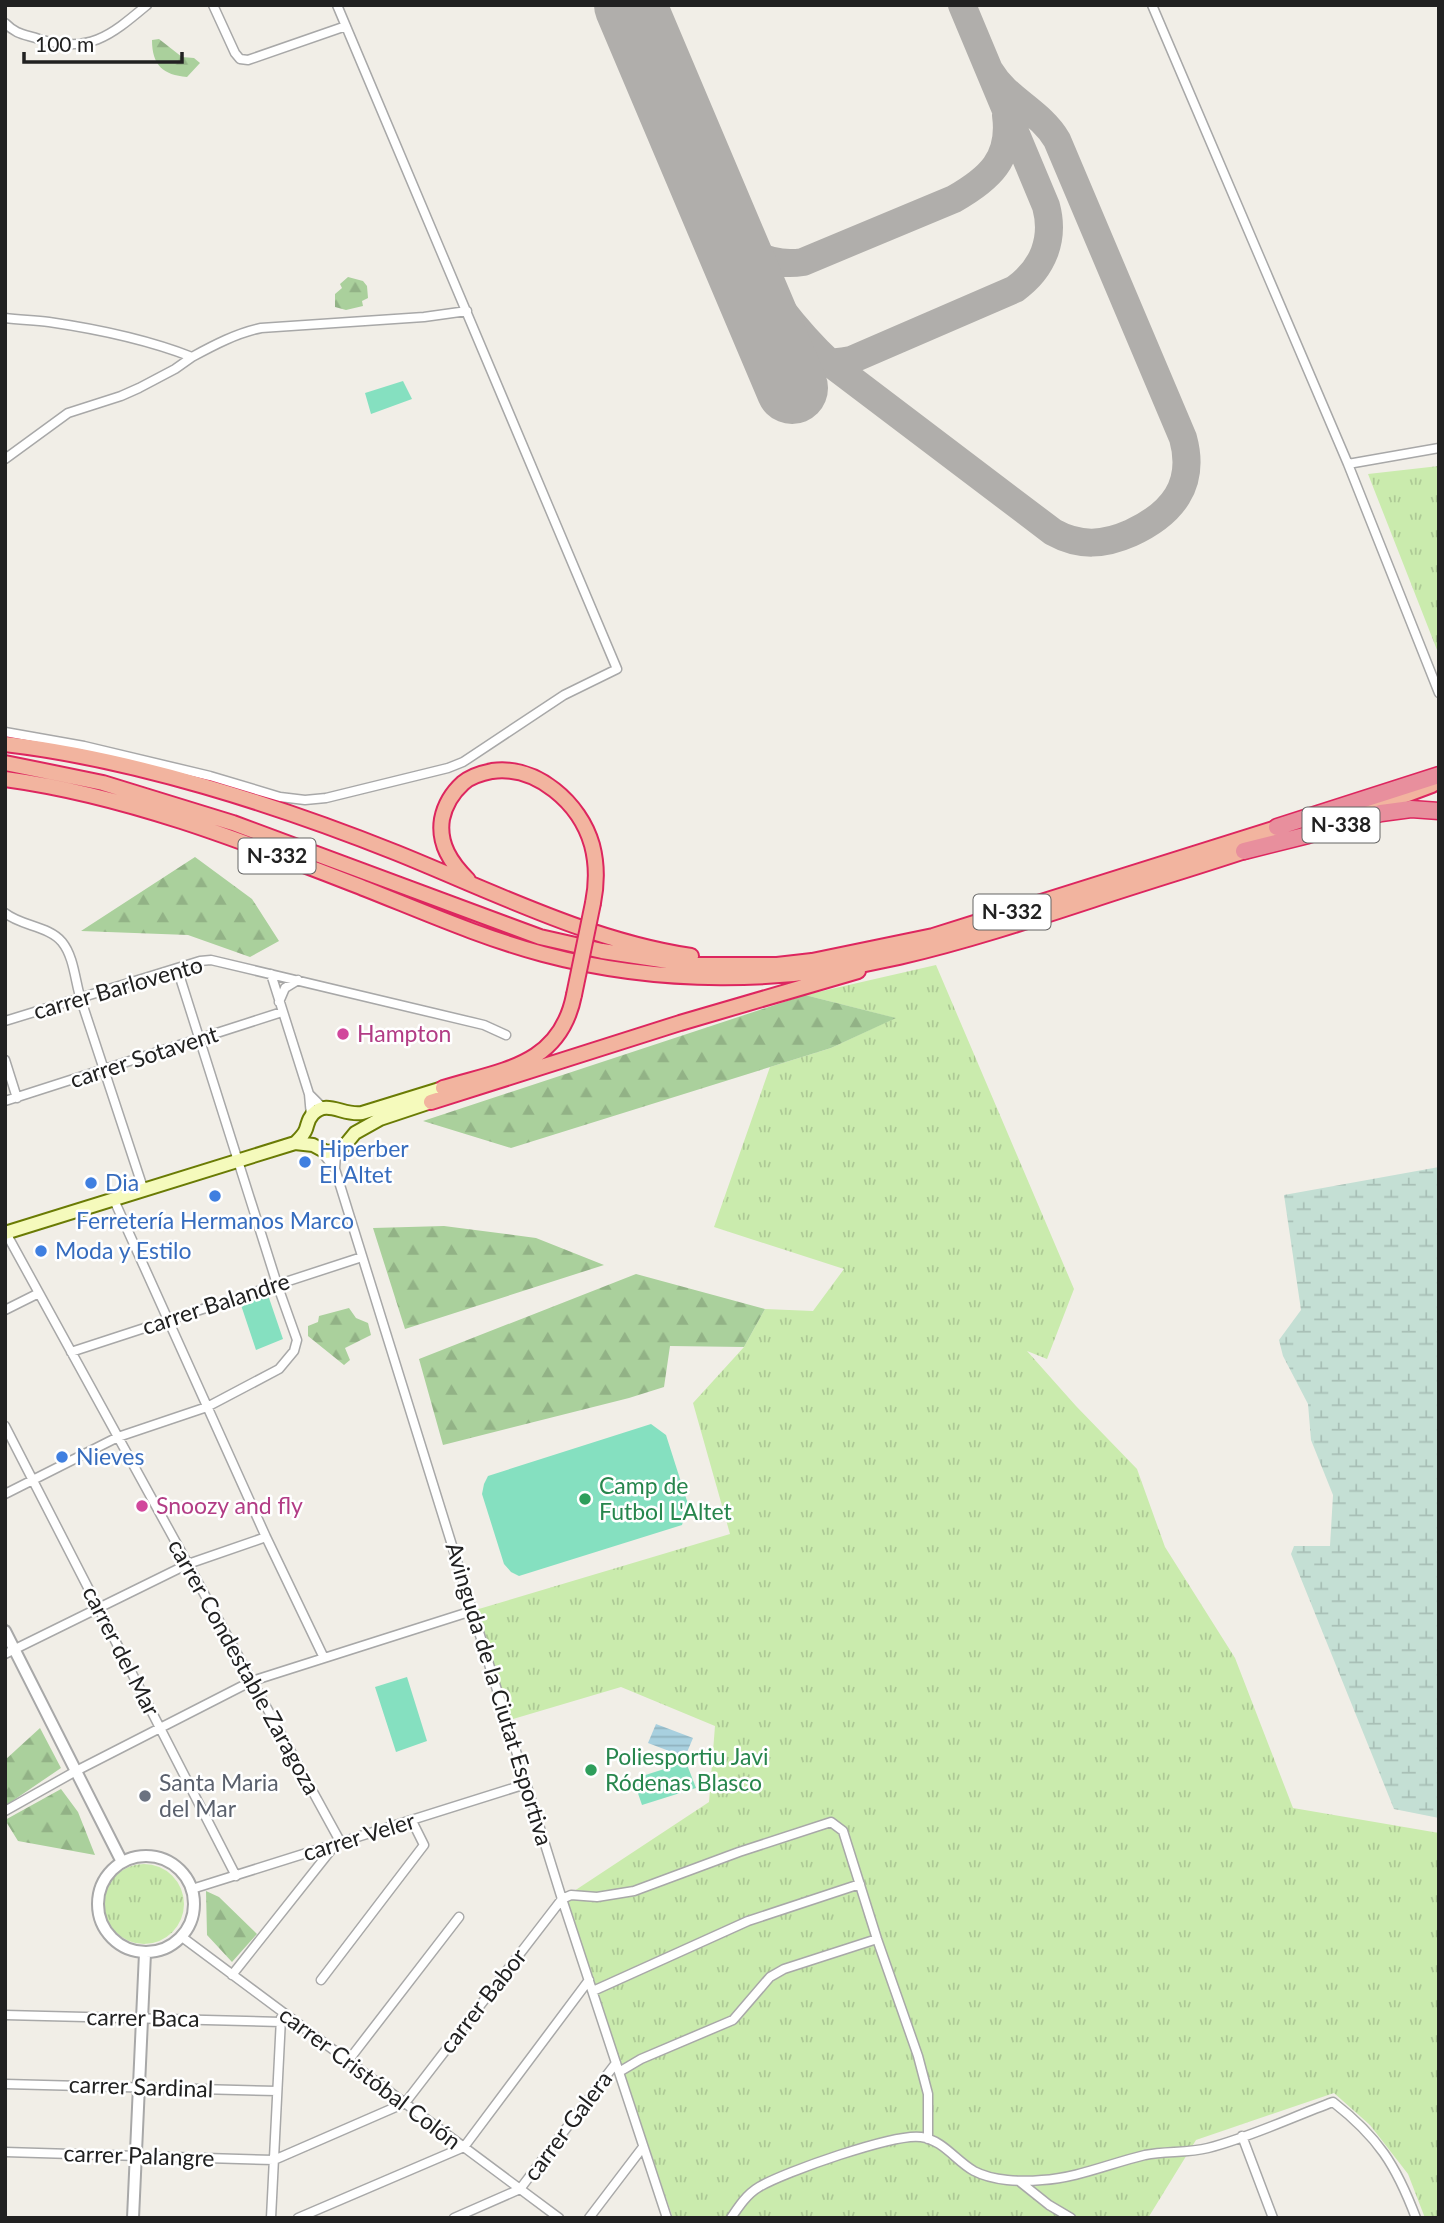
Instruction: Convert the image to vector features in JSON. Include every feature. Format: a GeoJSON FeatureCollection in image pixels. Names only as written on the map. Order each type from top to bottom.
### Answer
{"type":"FeatureCollection","features":[{"type":"Feature","properties":{"kind":"highway"},"geometry":{"type":"LineString","coordinates":[[5,744],[93,759],[217,791],[299,817],[574,925],[637,945],[741,966]]}},
{"type":"Feature","properties":{"kind":"highway","name":"N-332"},"geometry":{"type":"LineString","coordinates":[[5,763],[103,783],[221,819],[540,937],[644,959],[694,965],[741,966],[812,961],[933,936],[1439,775]]}},
{"type":"Feature","properties":{"kind":"highway"},"geometry":{"type":"LineString","coordinates":[[443,1088],[513,1066],[544,1051],[559,1036],[565,1025],[570,1014],[596,885],[594,853],[580,818],[551,787],[524,773],[484,772],[468,778],[455,790],[444,809],[442,833],[446,852],[459,871],[472,883]]}},
{"type":"Feature","properties":{"kind":"highway","name":"N-332"},"geometry":{"type":"LineString","coordinates":[[5,779],[103,799],[174,820],[478,933],[542,954],[677,976],[743,978],[815,971],[896,958],[1011,926],[1244,851],[1439,783]]}},
{"type":"Feature","properties":{"kind":"highway","name":"N-332"},"geometry":{"type":"LineString","coordinates":[[1277,827],[1414,791]]}},
{"type":"Feature","properties":{"kind":"highway","name":"N-338"},"geometry":{"type":"LineString","coordinates":[[1244,851],[1381,813],[1411,809],[1439,811]]}},
{"type":"Feature","properties":{"kind":"highway"},"geometry":{"type":"LineString","coordinates":[[431,1102],[680,1023],[836,979],[896,958]]}},
{"type":"Feature","properties":{"kind":"main road"},"geometry":{"type":"LineString","coordinates":[[295,1143],[306,1130],[315,1111],[326,1107],[357,1114],[443,1088]]}},
{"type":"Feature","properties":{"kind":"main road"},"geometry":{"type":"LineString","coordinates":[[6,1233],[295,1143],[331,1152],[345,1144],[362,1128],[380,1119],[431,1102]]}},
{"type":"Feature","properties":{"kind":"main road"},"geometry":{"type":"LineString","coordinates":[[343,1112],[351,1125],[345,1144]]}},
{"type":"Feature","properties":{"kind":"main road"},"geometry":{"type":"LineString","coordinates":[[306,1130],[317,1148]]}},
{"type":"Feature","properties":{"kind":"street"},"geometry":{"type":"LineString","coordinates":[[5,23],[21,36],[51,43],[81,44],[105,38],[116,32],[146,5]]}},
{"type":"Feature","properties":{"kind":"street"},"geometry":{"type":"LineString","coordinates":[[213,5],[240,59],[248,60],[346,26]]}},
{"type":"Feature","properties":{"kind":"street"},"geometry":{"type":"LineString","coordinates":[[5,732],[122,754],[280,797],[314,800],[463,762],[564,695],[617,669],[337,5]]}},
{"type":"Feature","properties":{"kind":"street"},"geometry":{"type":"LineString","coordinates":[[1153,5],[1348,464],[1439,693]]}},
{"type":"Feature","properties":{"kind":"street"},"geometry":{"type":"LineString","coordinates":[[5,459],[68,413],[130,392],[221,342],[249,331],[467,311]]}},
{"type":"Feature","properties":{"kind":"street"},"geometry":{"type":"LineString","coordinates":[[5,318],[83,328],[160,345],[192,357]]}},
{"type":"Feature","properties":{"kind":"street"},"geometry":{"type":"LineString","coordinates":[[1348,464],[1439,448]]}},
{"type":"Feature","properties":{"kind":"street"},"geometry":{"type":"LineString","coordinates":[[5,913],[10,920],[48,932],[60,940],[68,953],[80,998],[144,1191]]}},
{"type":"Feature","properties":{"kind":"street","name":"carrer Barlovento"},"geometry":{"type":"LineString","coordinates":[[5,1021],[200,961],[211,960],[484,1025],[506,1035]]}},
{"type":"Feature","properties":{"kind":"street"},"geometry":{"type":"LineString","coordinates":[[5,1494],[118,1437],[207,1407],[279,1369],[294,1351],[297,1340],[177,968]]}},
{"type":"Feature","properties":{"kind":"street"},"geometry":{"type":"LineString","coordinates":[[271,974],[309,1094],[311,1116]]}},
{"type":"Feature","properties":{"kind":"street"},"geometry":{"type":"LineString","coordinates":[[279,1002],[285,988],[298,980]]}},
{"type":"Feature","properties":{"kind":"street","name":"carrer Sotavent"},"geometry":{"type":"LineString","coordinates":[[5,1101],[282,1012]]}},
{"type":"Feature","properties":{"kind":"street"},"geometry":{"type":"LineString","coordinates":[[5,1060],[17,1098]]}},
{"type":"Feature","properties":{"kind":"street"},"geometry":{"type":"LineString","coordinates":[[309,1094],[326,1107]]}},
{"type":"Feature","properties":{"kind":"street"},"geometry":{"type":"LineString","coordinates":[[335,1169],[337,1154],[345,1144]]}},
{"type":"Feature","properties":{"kind":"street"},"geometry":{"type":"LineString","coordinates":[[317,1148],[335,1169]]}},
{"type":"Feature","properties":{"kind":"street","name":"Avinguda de la Ciutat Esportiva"},"geometry":{"type":"LineString","coordinates":[[335,1169],[562,1899],[667,2218]]}},
{"type":"Feature","properties":{"kind":"street"},"geometry":{"type":"LineString","coordinates":[[114,1200],[266,1537],[324,1658]]}},
{"type":"Feature","properties":{"kind":"street","name":"carrer Condestable Zaragoza"},"geometry":{"type":"LineString","coordinates":[[6,1233],[252,1681],[338,1844]]}},
{"type":"Feature","properties":{"kind":"street","name":"carrer Balandre"},"geometry":{"type":"LineString","coordinates":[[71,1352],[362,1257]]}},
{"type":"Feature","properties":{"kind":"street"},"geometry":{"type":"LineString","coordinates":[[5,1310],[39,1293]]}},
{"type":"Feature","properties":{"kind":"street","name":"carrer del Mar"},"geometry":{"type":"LineString","coordinates":[[5,1426],[236,1876]]}},
{"type":"Feature","properties":{"kind":"street"},"geometry":{"type":"LineString","coordinates":[[10,1652],[188,1564],[266,1537]]}},
{"type":"Feature","properties":{"kind":"street"},"geometry":{"type":"LineString","coordinates":[[5,1811],[76,1771],[252,1681],[472,1611]]}},
{"type":"Feature","properties":{"kind":"street"},"geometry":{"type":"LineString","coordinates":[[5,1631],[10,1652],[76,1771],[122,1862]]}},
{"type":"Feature","properties":{"kind":"street","name":"carrer Veler"},"geometry":{"type":"LineString","coordinates":[[192,1889],[526,1784]]}},
{"type":"Feature","properties":{"kind":"street"},"geometry":{"type":"LineString","coordinates":[[321,1980],[424,1845],[412,1821]]}},
{"type":"Feature","properties":{"kind":"street"},"geometry":{"type":"LineString","coordinates":[[562,1899],[571,1895],[597,1897],[634,1891],[831,1822],[843,1831],[918,2056],[928,2094],[928,2139]]}},
{"type":"Feature","properties":{"kind":"street"},"geometry":{"type":"LineString","coordinates":[[232,1975],[338,1844]]}},
{"type":"Feature","properties":{"kind":"street"},"geometry":{"type":"LineString","coordinates":[[145,1856],[167,1861],[180,1870],[192,1889],[195,1906],[191,1923],[182,1937],[165,1949],[145,1953],[130,1950],[107,1933],[100,1919],[98,1897],[102,1883],[110,1871],[122,1862],[145,1856]]}},
{"type":"Feature","properties":{"kind":"street"},"geometry":{"type":"LineString","coordinates":[[593,1992],[748,1921],[860,1884]]}},
{"type":"Feature","properties":{"kind":"street","name":"carrer Babor"},"geometry":{"type":"LineString","coordinates":[[405,2103],[562,1899]]}},
{"type":"Feature","properties":{"kind":"street"},"geometry":{"type":"LineString","coordinates":[[348,2061],[459,1917]]}},
{"type":"Feature","properties":{"kind":"street","name":"carrer Cristóbal Colón"},"geometry":{"type":"LineString","coordinates":[[182,1937],[559,2218]]}},
{"type":"Feature","properties":{"kind":"street"},"geometry":{"type":"LineString","coordinates":[[618,2067],[733,2020],[770,1978],[784,1969],[877,1939]]}},
{"type":"Feature","properties":{"kind":"street"},"geometry":{"type":"LineString","coordinates":[[133,2218],[145,1953]]}},
{"type":"Feature","properties":{"kind":"street"},"geometry":{"type":"LineString","coordinates":[[298,2218],[464,2147],[589,1980]]}},
{"type":"Feature","properties":{"kind":"street"},"geometry":{"type":"LineString","coordinates":[[271,2218],[282,2012]]}},
{"type":"Feature","properties":{"kind":"street","name":"carrer Baca"},"geometry":{"type":"LineString","coordinates":[[5,2015],[281,2022]]}},
{"type":"Feature","properties":{"kind":"street","name":"carrer Galera"},"geometry":{"type":"LineString","coordinates":[[520,2189],[618,2067]]}},
{"type":"Feature","properties":{"kind":"street","name":"carrer Sardinal"},"geometry":{"type":"LineString","coordinates":[[5,2084],[277,2091]]}},
{"type":"Feature","properties":{"kind":"street"},"geometry":{"type":"LineString","coordinates":[[730,2218],[747,2196],[769,2182],[880,2143],[913,2137],[928,2139],[939,2144],[973,2171],[983,2175],[1018,2181],[1062,2178],[1147,2155],[1209,2148],[1333,2102],[1357,2122],[1388,2157],[1402,2180],[1416,2218]]}},
{"type":"Feature","properties":{"kind":"street"},"geometry":{"type":"LineString","coordinates":[[274,2160],[405,2103]]}},
{"type":"Feature","properties":{"kind":"street"},"geometry":{"type":"LineString","coordinates":[[1242,2136],[1273,2218]]}},
{"type":"Feature","properties":{"kind":"street"},"geometry":{"type":"LineString","coordinates":[[589,2218],[643,2147]]}},
{"type":"Feature","properties":{"kind":"street","name":"carrer Palangre"},"geometry":{"type":"LineString","coordinates":[[5,2152],[274,2160]]}},
{"type":"Feature","properties":{"kind":"street"},"geometry":{"type":"LineString","coordinates":[[1018,2181],[1071,2218]]}},
{"type":"Feature","properties":{"kind":"street"},"geometry":{"type":"LineString","coordinates":[[454,2218],[520,2189]]}},
{"type":"Feature","properties":{"kind":"green space"},"geometry":{"type":"Polygon","coordinates":[[[159,39],[182,57],[194,58],[200,63],[187,77],[165,71],[154,56],[152,40],[159,39]]]}},
{"type":"Feature","properties":{"kind":"green space"},"geometry":{"type":"Polygon","coordinates":[[[348,277],[363,281],[367,286],[368,298],[362,301],[363,306],[346,310],[335,307],[335,294],[342,288],[340,284],[348,277]]]}},
{"type":"Feature","properties":{"kind":"green space"},"geometry":{"type":"Polygon","coordinates":[[[403,381],[412,399],[371,414],[365,393],[403,381]]]}},
{"type":"Feature","properties":{"kind":"green space"},"geometry":{"type":"Polygon","coordinates":[[[1439,466],[1439,655],[1368,474],[1439,466]]]}},
{"type":"Feature","properties":{"kind":"green space"},"geometry":{"type":"Polygon","coordinates":[[[195,857],[252,899],[279,941],[250,957],[188,935],[81,931],[195,857]]]}},
{"type":"Feature","properties":{"kind":"green space"},"geometry":{"type":"Polygon","coordinates":[[[936,965],[1074,1289],[1047,1359],[1027,1351],[1137,1469],[1165,1547],[1235,1658],[1293,1808],[1439,1833],[1439,2218],[1425,2218],[1408,2174],[1370,2125],[1334,2093],[1196,2140],[1148,2218],[673,2218],[562,1899],[709,1802],[715,1726],[621,1687],[506,1721],[472,1611],[730,1534],[693,1403],[744,1347],[765,1309],[813,1311],[844,1269],[714,1227],[770,1067],[831,1048],[895,1018],[805,995],[936,965]]]}},
{"type":"Feature","properties":{"kind":"green space"},"geometry":{"type":"Polygon","coordinates":[[[805,995],[896,1018],[831,1048],[511,1148],[423,1121],[805,995]]]}},
{"type":"Feature","properties":{"kind":"green space"},"geometry":{"type":"Polygon","coordinates":[[[1439,1167],[1439,1818],[1394,1809],[1291,1554],[1294,1546],[1330,1546],[1333,1495],[1311,1440],[1308,1404],[1283,1356],[1279,1340],[1301,1310],[1284,1195],[1439,1167]]]}},
{"type":"Feature","properties":{"kind":"green space"},"geometry":{"type":"Polygon","coordinates":[[[444,1226],[536,1238],[604,1265],[405,1329],[373,1228],[444,1226]]]}},
{"type":"Feature","properties":{"kind":"green space"},"geometry":{"type":"Polygon","coordinates":[[[636,1274],[765,1309],[744,1347],[670,1346],[664,1387],[443,1445],[419,1359],[636,1274]]]}},
{"type":"Feature","properties":{"kind":"green space"},"geometry":{"type":"Polygon","coordinates":[[[268,1295],[283,1339],[256,1350],[241,1305],[268,1295]]]}},
{"type":"Feature","properties":{"kind":"green space"},"geometry":{"type":"Polygon","coordinates":[[[349,1308],[356,1318],[368,1323],[371,1335],[345,1348],[350,1360],[344,1365],[308,1336],[308,1326],[318,1322],[319,1316],[349,1308]]]}},
{"type":"Feature","properties":{"kind":"green space","name":"Camp de Futbol L'Altet"},"geometry":{"type":"Polygon","coordinates":[[[651,1424],[666,1435],[688,1504],[682,1525],[519,1576],[511,1572],[504,1564],[482,1494],[488,1476],[651,1424]]]}},
{"type":"Feature","properties":{"kind":"green space"},"geometry":{"type":"Polygon","coordinates":[[[407,1677],[427,1741],[396,1752],[375,1687],[407,1677]]]}},
{"type":"Feature","properties":{"kind":"green space"},"geometry":{"type":"Polygon","coordinates":[[[40,1728],[61,1768],[5,1806],[5,1760],[40,1728]]]}},
{"type":"Feature","properties":{"kind":"green space"},"geometry":{"type":"Polygon","coordinates":[[[686,1762],[696,1788],[642,1805],[633,1779],[686,1762]]]}},
{"type":"Feature","properties":{"kind":"green space"},"geometry":{"type":"Polygon","coordinates":[[[61,1789],[78,1812],[95,1855],[18,1841],[5,1820],[61,1789]]]}},
{"type":"Feature","properties":{"kind":"green space"},"geometry":{"type":"Polygon","coordinates":[[[144,1864],[159,1867],[172,1876],[181,1889],[184,1904],[181,1919],[172,1932],[159,1941],[144,1944],[129,1941],[116,1932],[107,1919],[104,1904],[107,1889],[116,1876],[129,1867],[144,1864]]]}},
{"type":"Feature","properties":{"kind":"green space"},"geometry":{"type":"Polygon","coordinates":[[[206,1891],[219,1897],[257,1934],[232,1962],[207,1935],[206,1891]]]}},
{"type":"Feature","properties":{"kind":"water"},"geometry":{"type":"Polygon","coordinates":[[[656,1724],[693,1738],[685,1757],[648,1743],[656,1724]]]}},
{"type":"Feature","properties":{"kind":"taxiway"},"geometry":{"type":"LineString","coordinates":[[765,324],[782,347],[800,360],[823,363],[851,360],[1015,289],[1039,263],[1048,241],[1046,206],[962,5]]}},
{"type":"Feature","properties":{"kind":"taxiway"},"geometry":{"type":"LineString","coordinates":[[726,232],[788,317],[830,363],[1053,532],[1073,540],[1092,543],[1121,537],[1146,525],[1169,507],[1183,484],[1186,470],[1183,438],[1057,140],[1042,121],[1005,90],[990,71]]}},
{"type":"Feature","properties":{"kind":"taxiway"},"geometry":{"type":"LineString","coordinates":[[738,243],[768,260],[803,262],[954,199],[978,184],[995,166],[1005,144],[1006,115]]}},
{"type":"Feature","properties":{"kind":"runway"},"geometry":{"type":"LineString","coordinates":[[630,5],[792,388]]}},
{"type":"Feature","properties":{"kind":"place","name":"Hampton"},"geometry":{"type":"Point","coordinates":[343,1034]}},
{"type":"Feature","properties":{"kind":"place","name":"Hiperber El Altet"},"geometry":{"type":"Point","coordinates":[305,1162]}},
{"type":"Feature","properties":{"kind":"place","name":"Dia"},"geometry":{"type":"Point","coordinates":[91,1183]}},
{"type":"Feature","properties":{"kind":"place","name":"Ferretería Hermanos Marco"},"geometry":{"type":"Point","coordinates":[215,1196]}},
{"type":"Feature","properties":{"kind":"place","name":"Moda y Estilo"},"geometry":{"type":"Point","coordinates":[41,1251]}},
{"type":"Feature","properties":{"kind":"place","name":"Nieves"},"geometry":{"type":"Point","coordinates":[62,1457]}},
{"type":"Feature","properties":{"kind":"place","name":"Camp de Futbol L'Altet"},"geometry":{"type":"Point","coordinates":[585,1499]}},
{"type":"Feature","properties":{"kind":"place","name":"Snoozy and fly"},"geometry":{"type":"Point","coordinates":[142,1506]}},
{"type":"Feature","properties":{"kind":"place","name":"Poliesportiu Javi Ródenas Blasco"},"geometry":{"type":"Point","coordinates":[591,1770]}},
{"type":"Feature","properties":{"kind":"place","name":"Santa Maria del Mar"},"geometry":{"type":"Point","coordinates":[145,1796]}}]}
